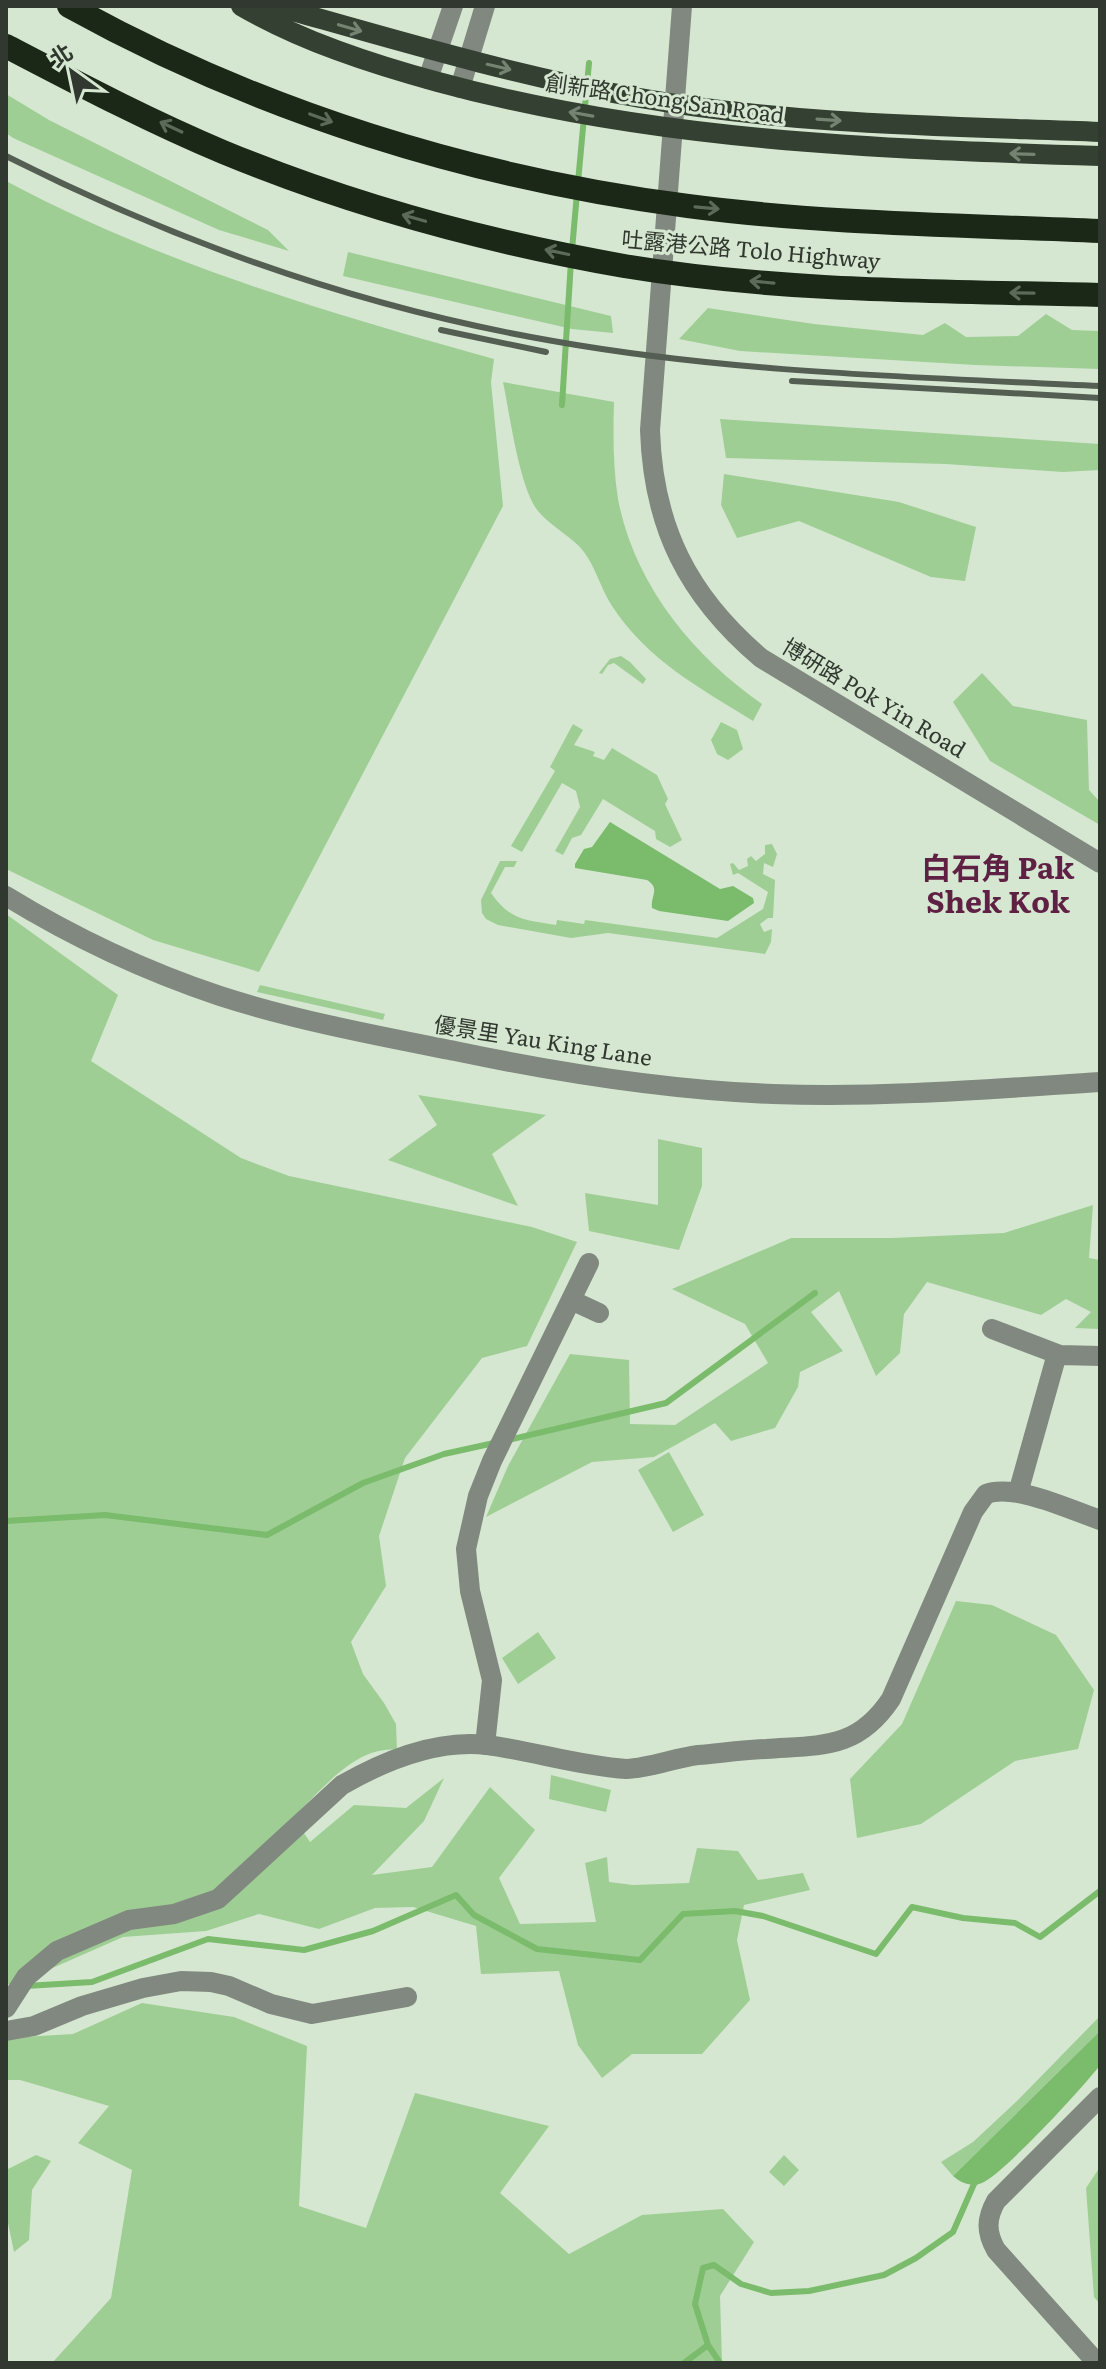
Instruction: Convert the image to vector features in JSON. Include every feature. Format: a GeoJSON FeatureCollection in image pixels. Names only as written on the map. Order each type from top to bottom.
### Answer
{"type":"FeatureCollection","features":[{"type":"Feature","properties":{"kind":"highway","name":"吐露港公路 Tolo Highway"},"geometry":{"type":"LineString","coordinates":[[69,6],[105,26],[248,91],[395,144],[504,172],[690,207],[801,216],[1100,231]]}},
{"type":"Feature","properties":{"kind":"highway","name":"吐露港公路 Tolo Highway"},"geometry":{"type":"LineString","coordinates":[[6,46],[222,152],[374,206],[489,238],[624,266],[802,285],[1100,295]]}},
{"type":"Feature","properties":{"kind":"main road","name":"創新路 Chong San Road"},"geometry":{"type":"LineString","coordinates":[[241,6],[268,22],[385,67],[524,103],[638,124],[810,143],[1100,156]]}},
{"type":"Feature","properties":{"kind":"main road","name":"創新路 Chong San Road"},"geometry":{"type":"LineString","coordinates":[[275,6],[468,60],[640,98],[810,119],[1100,132]]}},
{"type":"Feature","properties":{"kind":"street"},"geometry":{"type":"LineString","coordinates":[[428,79],[453,6]]}},
{"type":"Feature","properties":{"kind":"street"},"geometry":{"type":"LineString","coordinates":[[460,88],[485,6]]}},
{"type":"Feature","properties":{"kind":"street","name":"博研路 Pok Yin Road"},"geometry":{"type":"LineString","coordinates":[[682,6],[650,430],[651,464],[664,525],[676,553],[706,602],[741,641],[783,673],[1100,863]]}},
{"type":"Feature","properties":{"kind":"street","name":"優景里 Yau King Lane"},"geometry":{"type":"LineString","coordinates":[[6,896],[123,958],[222,996],[385,1037],[498,1060],[611,1078],[725,1092],[773,1094],[887,1095],[1100,1082]]}},
{"type":"Feature","properties":{"kind":"street"},"geometry":{"type":"LineString","coordinates":[[485,1745],[492,1680],[470,1591],[466,1549],[478,1496],[492,1461],[589,1263]]}},
{"type":"Feature","properties":{"kind":"street"},"geometry":{"type":"LineString","coordinates":[[571,1300],[599,1313]]}},
{"type":"Feature","properties":{"kind":"street"},"geometry":{"type":"LineString","coordinates":[[992,1329],[1057,1354],[1100,1356]]}},
{"type":"Feature","properties":{"kind":"street"},"geometry":{"type":"LineString","coordinates":[[1018,1493],[1057,1354]]}},
{"type":"Feature","properties":{"kind":"street"},"geometry":{"type":"LineString","coordinates":[[6,2008],[26,1977],[50,1955],[116,1924],[138,1917],[184,1912],[218,1899],[332,1793],[365,1772],[411,1754],[440,1747],[485,1745],[626,1769],[643,1768],[694,1755],[822,1747],[852,1737],[879,1717],[891,1699],[980,1499],[992,1491],[1018,1493],[1100,1520]]}},
{"type":"Feature","properties":{"kind":"street"},"geometry":{"type":"LineString","coordinates":[[6,2031],[34,2026],[82,2006],[143,1988],[181,1981],[229,1986],[271,2004],[312,2014],[407,1997]]}},
{"type":"Feature","properties":{"kind":"street"},"geometry":{"type":"LineString","coordinates":[[1097,2363],[996,2250],[987,2226],[996,2201],[1100,2097]]}},
{"type":"Feature","properties":{"kind":"shaded area"},"geometry":{"type":"Polygon","coordinates":[[[6,94],[49,120],[268,230],[289,251],[219,230],[13,138],[6,133],[6,94]]]}},
{"type":"Feature","properties":{"kind":"shaded area"},"geometry":{"type":"Polygon","coordinates":[[[6,181],[124,237],[245,284],[494,359],[491,382],[503,506],[259,972],[153,940],[6,869],[6,181]]]}},
{"type":"Feature","properties":{"kind":"shaded area"},"geometry":{"type":"Polygon","coordinates":[[[348,252],[611,316],[613,333],[572,329],[343,276],[348,252]]]}},
{"type":"Feature","properties":{"kind":"shaded area"},"geometry":{"type":"Polygon","coordinates":[[[708,308],[814,324],[923,335],[945,323],[966,337],[1018,336],[1046,314],[1072,330],[1100,331],[1100,369],[740,351],[679,339],[708,308]]]}},
{"type":"Feature","properties":{"kind":"shaded area"},"geometry":{"type":"Polygon","coordinates":[[[503,382],[614,402],[618,499],[638,560],[652,589],[690,640],[713,664],[762,704],[753,721],[676,671],[641,642],[612,606],[584,552],[538,511],[520,468],[503,382]]]}},
{"type":"Feature","properties":{"kind":"shaded area"},"geometry":{"type":"Polygon","coordinates":[[[720,419],[1100,444],[1100,470],[1063,472],[946,464],[726,458],[720,419]]]}},
{"type":"Feature","properties":{"kind":"shaded area"},"geometry":{"type":"Polygon","coordinates":[[[724,474],[899,502],[976,527],[965,581],[931,577],[799,521],[737,538],[721,505],[724,474]]]}},
{"type":"Feature","properties":{"kind":"shaded area"},"geometry":{"type":"Polygon","coordinates":[[[621,656],[646,679],[643,684],[614,663],[608,665],[602,674],[599,673],[610,659],[621,656]]]}},
{"type":"Feature","properties":{"kind":"shaded area"},"geometry":{"type":"Polygon","coordinates":[[[982,673],[1013,706],[1087,720],[1089,790],[1100,802],[1100,825],[990,761],[953,702],[982,673]]]}},
{"type":"Feature","properties":{"kind":"shaded area"},"geometry":{"type":"Polygon","coordinates":[[[721,722],[737,730],[743,749],[728,760],[717,754],[711,740],[721,722]]]}},
{"type":"Feature","properties":{"kind":"shaded area"},"geometry":{"type":"Polygon","coordinates":[[[573,724],[583,730],[574,745],[595,752],[593,756],[604,760],[612,748],[657,775],[668,799],[665,804],[682,840],[670,847],[656,839],[655,831],[603,799],[581,835],[572,838],[563,855],[555,851],[580,807],[576,791],[562,783],[522,852],[511,846],[555,771],[550,767],[573,724]]]}},
{"type":"Feature","properties":{"kind":"shaded area"},"geometry":{"type":"Polygon","coordinates":[[[610,822],[720,889],[733,886],[753,898],[754,903],[728,921],[659,911],[652,908],[654,890],[647,880],[575,868],[584,849],[592,847],[610,822]]]}},
{"type":"Feature","properties":{"kind":"shaded area"},"geometry":{"type":"Polygon","coordinates":[[[772,844],[777,854],[773,867],[764,863],[763,874],[775,880],[773,918],[760,924],[764,932],[772,929],[771,942],[765,954],[608,933],[571,938],[498,925],[482,913],[481,900],[500,861],[517,861],[514,867],[505,867],[491,893],[511,914],[556,925],[557,920],[584,924],[585,920],[717,938],[763,909],[768,892],[738,873],[733,875],[730,864],[733,863],[739,870],[748,866],[747,859],[751,856],[756,861],[765,854],[765,845],[772,844]]]}},
{"type":"Feature","properties":{"kind":"shaded area"},"geometry":{"type":"Polygon","coordinates":[[[6,914],[118,995],[91,1061],[241,1158],[289,1176],[532,1227],[577,1242],[527,1346],[482,1358],[405,1458],[379,1536],[386,1586],[351,1642],[363,1674],[396,1724],[397,1750],[382,1750],[353,1762],[293,1817],[310,1842],[354,1805],[406,1808],[444,1778],[424,1821],[372,1875],[432,1867],[490,1787],[535,1830],[499,1878],[520,1924],[596,1922],[585,1863],[607,1857],[609,1882],[633,1885],[689,1883],[697,1848],[738,1851],[758,1880],[803,1873],[810,1890],[744,1905],[737,1940],[750,2000],[702,2054],[632,2054],[602,2078],[578,2045],[559,1971],[481,1974],[476,1926],[413,1907],[375,1908],[319,1929],[259,1914],[206,1931],[123,1937],[14,1985],[6,1984],[6,914]]]}},
{"type":"Feature","properties":{"kind":"shaded area"},"geometry":{"type":"Polygon","coordinates":[[[260,985],[385,1014],[383,1020],[257,992],[260,985]]]}},
{"type":"Feature","properties":{"kind":"shaded area"},"geometry":{"type":"Polygon","coordinates":[[[418,1095],[546,1115],[492,1154],[518,1206],[388,1160],[437,1125],[418,1095]]]}},
{"type":"Feature","properties":{"kind":"shaded area"},"geometry":{"type":"Polygon","coordinates":[[[658,1139],[702,1148],[702,1186],[679,1250],[589,1231],[585,1193],[658,1205],[658,1139]]]}},
{"type":"Feature","properties":{"kind":"shaded area"},"geometry":{"type":"Polygon","coordinates":[[[1093,1205],[1089,1258],[1100,1260],[1100,1329],[1075,1328],[1091,1312],[1066,1299],[1041,1315],[927,1282],[904,1314],[900,1353],[876,1376],[839,1291],[811,1312],[843,1351],[800,1372],[798,1387],[775,1428],[731,1441],[715,1423],[654,1457],[592,1462],[486,1517],[508,1466],[570,1354],[629,1360],[630,1424],[675,1425],[768,1363],[745,1324],[672,1289],[791,1238],[1004,1233],[1093,1205]]]}},
{"type":"Feature","properties":{"kind":"shaded area"},"geometry":{"type":"Polygon","coordinates":[[[669,1452],[704,1515],[673,1532],[638,1470],[669,1452]]]}},
{"type":"Feature","properties":{"kind":"shaded area"},"geometry":{"type":"Polygon","coordinates":[[[956,1601],[992,1605],[1056,1635],[1094,1690],[1078,1749],[1015,1761],[921,1824],[857,1838],[850,1779],[902,1724],[956,1601]]]}},
{"type":"Feature","properties":{"kind":"shaded area"},"geometry":{"type":"Polygon","coordinates":[[[538,1632],[556,1658],[518,1684],[502,1658],[538,1632]]]}},
{"type":"Feature","properties":{"kind":"shaded area"},"geometry":{"type":"Polygon","coordinates":[[[551,1775],[611,1790],[606,1812],[549,1799],[551,1775]]]}},
{"type":"Feature","properties":{"kind":"shaded area"},"geometry":{"type":"Polygon","coordinates":[[[142,2003],[234,2017],[307,2046],[299,2206],[366,2228],[415,2093],[549,2126],[500,2193],[569,2254],[642,2215],[723,2209],[754,2242],[720,2296],[722,2363],[52,2363],[111,2298],[132,2170],[78,2143],[109,2106],[20,2080],[6,2080],[6,2038],[73,2034],[142,2003]]]}},
{"type":"Feature","properties":{"kind":"shaded area"},"geometry":{"type":"Polygon","coordinates":[[[1100,2016],[1100,2031],[953,2176],[941,2162],[973,2142],[1100,2016]]]}},
{"type":"Feature","properties":{"kind":"shaded area"},"geometry":{"type":"Polygon","coordinates":[[[1100,2031],[1100,2065],[1024,2148],[982,2183],[966,2184],[953,2176],[1100,2031]]]}},
{"type":"Feature","properties":{"kind":"shaded area"},"geometry":{"type":"Polygon","coordinates":[[[36,2155],[51,2161],[32,2190],[29,2240],[14,2252],[6,2213],[6,2170],[36,2155]]]}},
{"type":"Feature","properties":{"kind":"shaded area"},"geometry":{"type":"Polygon","coordinates":[[[784,2155],[799,2170],[784,2186],[769,2172],[784,2155]]]}},
{"type":"Feature","properties":{"kind":"shaded area"},"geometry":{"type":"Polygon","coordinates":[[[1100,2167],[1100,2304],[1094,2297],[1086,2188],[1100,2167]]]}},
{"type":"Feature","properties":{"kind":"waterway"},"geometry":{"type":"LineString","coordinates":[[578,182],[589,63]]}},
{"type":"Feature","properties":{"kind":"waterway"},"geometry":{"type":"LineString","coordinates":[[572,250],[577,193]]}},
{"type":"Feature","properties":{"kind":"waterway"},"geometry":{"type":"LineString","coordinates":[[562,405],[571,261]]}},
{"type":"Feature","properties":{"kind":"waterway"},"geometry":{"type":"LineString","coordinates":[[508,1440],[666,1403],[815,1293]]}},
{"type":"Feature","properties":{"kind":"waterway"},"geometry":{"type":"LineString","coordinates":[[6,1521],[105,1515],[267,1535],[363,1483],[444,1454],[494,1443]]}},
{"type":"Feature","properties":{"kind":"waterway"},"geometry":{"type":"LineString","coordinates":[[26,1986],[92,1982],[208,1939],[304,1950],[373,1931],[456,1895],[474,1915],[537,1949],[640,1960],[683,1914],[735,1911],[763,1916],[876,1954],[912,1907],[963,1918],[1015,1923],[1040,1937],[1100,1891]]}},
{"type":"Feature","properties":{"kind":"waterway"},"geometry":{"type":"LineString","coordinates":[[720,2363],[708,2345],[695,2304],[703,2268],[714,2265],[741,2284],[771,2293],[809,2291],[884,2275],[916,2258],[953,2232],[979,2179]]}},
{"type":"Feature","properties":{"kind":"waterway"},"geometry":{"type":"LineString","coordinates":[[684,2363],[708,2345]]}},
{"type":"Feature","properties":{"kind":"railway"},"geometry":{"type":"LineString","coordinates":[[6,156],[137,217],[272,269],[341,291],[481,327],[621,352],[757,367],[1100,386]]}},
{"type":"Feature","properties":{"kind":"railway"},"geometry":{"type":"LineString","coordinates":[[441,330],[546,352]]}},
{"type":"Feature","properties":{"kind":"railway"},"geometry":{"type":"LineString","coordinates":[[792,381],[1100,398]]}},
{"type":"Feature","properties":{"kind":"district","name":"白石角 Pak Shek Kok"},"geometry":{"type":"Point","coordinates":[998,886]}}]}
